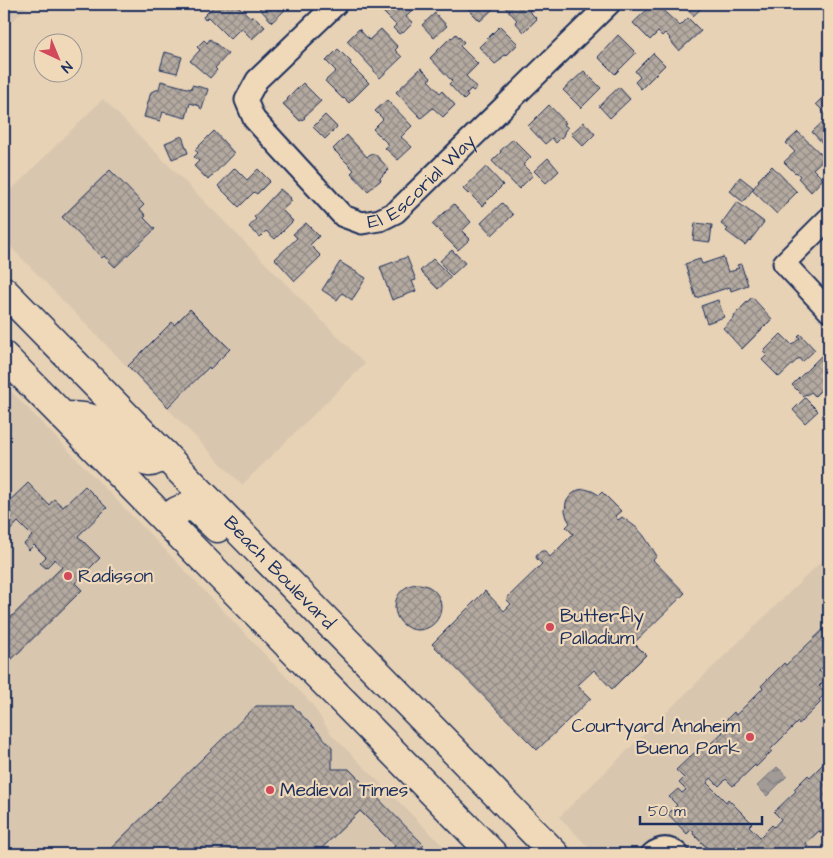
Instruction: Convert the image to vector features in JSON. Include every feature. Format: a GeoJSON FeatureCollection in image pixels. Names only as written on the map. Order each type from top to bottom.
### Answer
{"type":"FeatureCollection","features":[{"type":"Feature","properties":{"kind":"main road","name":"Beach Boulevard"},"geometry":{"type":"LineString","coordinates":[[4,291],[555,854]]}},
{"type":"Feature","properties":{"kind":"main road"},"geometry":{"type":"LineString","coordinates":[[4,356],[494,854]]}},
{"type":"Feature","properties":{"kind":"main road"},"geometry":{"type":"LineString","coordinates":[[63,416],[98,421],[114,433],[142,460],[149,462],[157,461],[164,454]]}},
{"type":"Feature","properties":{"kind":"main road"},"geometry":{"type":"LineString","coordinates":[[167,521],[177,512],[188,506],[197,509],[240,552],[250,555],[261,553]]}},
{"type":"Feature","properties":{"kind":"street","name":"El Escorial Way"},"geometry":{"type":"LineString","coordinates":[[336,4],[257,80],[246,100],[254,119],[344,216],[362,223],[380,220],[396,212],[609,4]]}},
{"type":"Feature","properties":{"kind":"street"},"geometry":{"type":"LineString","coordinates":[[829,218],[784,263],[829,311]]}},
{"type":"Feature","properties":{"kind":"street"},"geometry":{"type":"LineString","coordinates":[[652,854],[660,849],[669,849],[678,854]]}},
{"type":"Feature","properties":{"kind":"shaded area"},"geometry":{"type":"Polygon","coordinates":[[[4,4],[30,4],[4,29],[4,4]]]}},
{"type":"Feature","properties":{"kind":"shaded area"},"geometry":{"type":"Polygon","coordinates":[[[103,99],[365,364],[242,485],[4,240],[4,197],[103,99]]]}},
{"type":"Feature","properties":{"kind":"shaded area"},"geometry":{"type":"Polygon","coordinates":[[[4,384],[312,704],[331,734],[440,843],[454,854],[4,854],[4,384]]]}},
{"type":"Feature","properties":{"kind":"shaded area"},"geometry":{"type":"Polygon","coordinates":[[[829,554],[829,854],[595,854],[559,817],[829,554]]]}},
{"type":"Feature","properties":{"kind":"water"},"geometry":{"type":"Polygon","coordinates":[[[777,767],[787,776],[767,796],[757,786],[777,767]]]}},
{"type":"Feature","properties":{"kind":"building"},"geometry":{"type":"Polygon","coordinates":[[[216,4],[236,4],[251,18],[253,15],[265,27],[252,39],[241,28],[230,39],[208,17],[205,20],[203,17],[216,4]]]}},
{"type":"Feature","properties":{"kind":"building"},"geometry":{"type":"Polygon","coordinates":[[[257,4],[279,4],[285,10],[272,22],[257,4]]]}},
{"type":"Feature","properties":{"kind":"building"},"geometry":{"type":"Polygon","coordinates":[[[384,4],[418,5],[406,17],[413,23],[403,33],[399,34],[393,28],[396,25],[379,8],[384,4]]]}},
{"type":"Feature","properties":{"kind":"building"},"geometry":{"type":"Polygon","coordinates":[[[473,4],[487,4],[493,9],[480,21],[468,9],[473,4]]]}},
{"type":"Feature","properties":{"kind":"building"},"geometry":{"type":"Polygon","coordinates":[[[502,4],[536,4],[529,11],[537,19],[524,32],[515,22],[517,20],[502,4]]]}},
{"type":"Feature","properties":{"kind":"building"},"geometry":{"type":"Polygon","coordinates":[[[653,4],[656,4],[680,26],[688,18],[701,31],[679,51],[665,33],[662,36],[658,32],[650,40],[633,23],[653,4]]]}},
{"type":"Feature","properties":{"kind":"building"},"geometry":{"type":"Polygon","coordinates":[[[682,4],[704,4],[705,5],[693,16],[682,4]]]}},
{"type":"Feature","properties":{"kind":"building"},"geometry":{"type":"Polygon","coordinates":[[[435,13],[447,26],[434,38],[422,25],[435,13]]]}},
{"type":"Feature","properties":{"kind":"building"},"geometry":{"type":"Polygon","coordinates":[[[500,26],[518,44],[495,64],[479,47],[500,26]]]}},
{"type":"Feature","properties":{"kind":"building"},"geometry":{"type":"Polygon","coordinates":[[[359,29],[369,40],[381,29],[398,47],[395,50],[402,57],[380,78],[347,41],[359,29]]]}},
{"type":"Feature","properties":{"kind":"building"},"geometry":{"type":"Polygon","coordinates":[[[456,34],[464,42],[460,46],[478,64],[466,76],[477,88],[473,91],[471,89],[466,94],[468,96],[464,100],[449,84],[452,81],[430,58],[456,34]]]}},
{"type":"Feature","properties":{"kind":"building"},"geometry":{"type":"Polygon","coordinates":[[[618,35],[636,53],[615,74],[598,57],[618,35]]]}},
{"type":"Feature","properties":{"kind":"building"},"geometry":{"type":"Polygon","coordinates":[[[210,39],[228,54],[215,68],[217,70],[210,78],[190,61],[200,50],[197,47],[204,40],[207,43],[210,39]]]}},
{"type":"Feature","properties":{"kind":"building"},"geometry":{"type":"Polygon","coordinates":[[[338,49],[369,83],[349,103],[325,81],[336,71],[326,61],[338,49]]]}},
{"type":"Feature","properties":{"kind":"building"},"geometry":{"type":"Polygon","coordinates":[[[165,52],[182,57],[177,73],[160,69],[165,52]]]}},
{"type":"Feature","properties":{"kind":"building"},"geometry":{"type":"Polygon","coordinates":[[[653,53],[665,65],[641,89],[635,82],[640,77],[635,71],[653,53]]]}},
{"type":"Feature","properties":{"kind":"building"},"geometry":{"type":"Polygon","coordinates":[[[421,68],[431,78],[428,80],[455,105],[443,117],[433,108],[421,118],[396,92],[421,68]]]}},
{"type":"Feature","properties":{"kind":"building"},"geometry":{"type":"Polygon","coordinates":[[[584,71],[601,88],[581,108],[563,90],[584,71]]]}},
{"type":"Feature","properties":{"kind":"building"},"geometry":{"type":"Polygon","coordinates":[[[161,81],[191,89],[192,85],[208,89],[202,109],[200,106],[190,103],[186,118],[163,112],[160,121],[144,117],[151,92],[159,89],[161,81]]]}},
{"type":"Feature","properties":{"kind":"building"},"geometry":{"type":"Polygon","coordinates":[[[303,83],[321,101],[300,121],[283,104],[303,83]]]}},
{"type":"Feature","properties":{"kind":"building"},"geometry":{"type":"Polygon","coordinates":[[[619,87],[630,99],[610,118],[599,106],[619,87]]]}},
{"type":"Feature","properties":{"kind":"building"},"geometry":{"type":"Polygon","coordinates":[[[829,91],[829,115],[828,116],[816,104],[829,91]]]}},
{"type":"Feature","properties":{"kind":"building"},"geometry":{"type":"Polygon","coordinates":[[[387,100],[412,126],[401,137],[412,147],[398,160],[385,148],[389,145],[373,129],[383,119],[375,111],[387,100]]]}},
{"type":"Feature","properties":{"kind":"building"},"geometry":{"type":"Polygon","coordinates":[[[549,105],[566,123],[564,124],[568,128],[556,143],[552,138],[545,144],[528,126],[549,105]]]}},
{"type":"Feature","properties":{"kind":"building"},"geometry":{"type":"Polygon","coordinates":[[[325,115],[337,127],[325,139],[313,127],[325,115]]]}},
{"type":"Feature","properties":{"kind":"building"},"geometry":{"type":"Polygon","coordinates":[[[827,118],[829,120],[829,144],[826,147],[812,132],[827,118]]]}},
{"type":"Feature","properties":{"kind":"building"},"geometry":{"type":"Polygon","coordinates":[[[584,122],[595,134],[583,146],[571,134],[584,122]]]}},
{"type":"Feature","properties":{"kind":"building"},"geometry":{"type":"Polygon","coordinates":[[[214,131],[234,153],[208,180],[194,166],[199,161],[194,157],[198,153],[195,150],[214,131]]]}},
{"type":"Feature","properties":{"kind":"building"},"geometry":{"type":"Polygon","coordinates":[[[798,132],[825,158],[813,169],[823,179],[811,192],[798,178],[800,176],[784,162],[795,152],[786,143],[798,132]]]}},
{"type":"Feature","properties":{"kind":"building"},"geometry":{"type":"Polygon","coordinates":[[[347,135],[367,157],[374,153],[389,169],[380,178],[381,180],[368,191],[351,173],[354,170],[333,149],[347,135]]]}},
{"type":"Feature","properties":{"kind":"building"},"geometry":{"type":"Polygon","coordinates":[[[182,136],[188,153],[172,159],[165,143],[182,136]]]}},
{"type":"Feature","properties":{"kind":"building"},"geometry":{"type":"Polygon","coordinates":[[[513,139],[531,157],[523,165],[533,175],[519,189],[492,161],[513,139]]]}},
{"type":"Feature","properties":{"kind":"building"},"geometry":{"type":"Polygon","coordinates":[[[548,158],[559,171],[546,183],[534,171],[548,158]]]}},
{"type":"Feature","properties":{"kind":"building"},"geometry":{"type":"Polygon","coordinates":[[[772,166],[797,192],[777,214],[752,190],[758,180],[772,166]]]}},
{"type":"Feature","properties":{"kind":"building"},"geometry":{"type":"Polygon","coordinates":[[[486,167],[503,185],[482,206],[463,189],[486,167]]]}},
{"type":"Feature","properties":{"kind":"building"},"geometry":{"type":"Polygon","coordinates":[[[235,168],[247,180],[258,169],[270,181],[257,194],[254,192],[239,207],[218,186],[235,168]]]}},
{"type":"Feature","properties":{"kind":"building"},"geometry":{"type":"Polygon","coordinates":[[[110,170],[144,205],[140,209],[146,216],[144,218],[155,229],[115,267],[104,256],[102,258],[62,217],[110,170]]]}},
{"type":"Feature","properties":{"kind":"building"},"geometry":{"type":"Polygon","coordinates":[[[740,177],[754,188],[743,202],[730,191],[740,177]]]}},
{"type":"Feature","properties":{"kind":"building"},"geometry":{"type":"Polygon","coordinates":[[[280,189],[291,198],[292,201],[282,210],[293,221],[275,239],[266,231],[260,237],[249,227],[256,219],[254,217],[280,189]]]}},
{"type":"Feature","properties":{"kind":"building"},"geometry":{"type":"Polygon","coordinates":[[[737,202],[764,222],[745,245],[726,231],[728,229],[721,224],[737,202]]]}},
{"type":"Feature","properties":{"kind":"building"},"geometry":{"type":"Polygon","coordinates":[[[502,203],[513,215],[492,235],[481,223],[502,203]]]}},
{"type":"Feature","properties":{"kind":"building"},"geometry":{"type":"Polygon","coordinates":[[[454,204],[471,222],[462,231],[470,239],[458,250],[432,224],[454,204]]]}},
{"type":"Feature","properties":{"kind":"building"},"geometry":{"type":"Polygon","coordinates":[[[306,223],[319,236],[310,245],[321,256],[295,281],[275,259],[297,238],[293,234],[306,223]]]}},
{"type":"Feature","properties":{"kind":"building"},"geometry":{"type":"Polygon","coordinates":[[[695,223],[712,225],[710,242],[693,240],[695,223]]]}},
{"type":"Feature","properties":{"kind":"building"},"geometry":{"type":"Polygon","coordinates":[[[452,250],[465,263],[452,275],[440,261],[452,250]]]}},
{"type":"Feature","properties":{"kind":"building"},"geometry":{"type":"Polygon","coordinates":[[[407,257],[416,280],[412,281],[416,291],[392,300],[380,267],[407,257]]]}},
{"type":"Feature","properties":{"kind":"building"},"geometry":{"type":"Polygon","coordinates":[[[723,257],[728,272],[736,270],[739,268],[737,265],[741,264],[748,285],[731,291],[730,287],[696,298],[685,264],[700,259],[702,264],[723,257]]]}},
{"type":"Feature","properties":{"kind":"building"},"geometry":{"type":"Polygon","coordinates":[[[433,259],[451,277],[438,289],[420,271],[433,259]]]}},
{"type":"Feature","properties":{"kind":"building"},"geometry":{"type":"Polygon","coordinates":[[[340,262],[366,278],[352,300],[342,293],[337,300],[322,290],[340,262]]]}},
{"type":"Feature","properties":{"kind":"building"},"geometry":{"type":"Polygon","coordinates":[[[752,297],[772,319],[742,349],[723,328],[752,297]]]}},
{"type":"Feature","properties":{"kind":"building"},"geometry":{"type":"Polygon","coordinates":[[[718,300],[724,317],[707,323],[701,306],[718,300]]]}},
{"type":"Feature","properties":{"kind":"building"},"geometry":{"type":"Polygon","coordinates":[[[190,309],[230,349],[168,407],[128,366],[172,322],[174,325],[190,309]]]}},
{"type":"Feature","properties":{"kind":"building"},"geometry":{"type":"Polygon","coordinates":[[[781,334],[792,345],[800,338],[798,336],[800,334],[815,350],[802,362],[799,358],[779,377],[762,360],[767,355],[763,352],[781,334]]]}},
{"type":"Feature","properties":{"kind":"building"},"geometry":{"type":"Polygon","coordinates":[[[822,355],[829,362],[829,390],[826,394],[821,391],[822,389],[815,396],[811,392],[803,396],[792,385],[822,355]]]}},
{"type":"Feature","properties":{"kind":"building"},"geometry":{"type":"Polygon","coordinates":[[[805,398],[818,411],[805,423],[793,410],[805,398]]]}},
{"type":"Feature","properties":{"kind":"building","name":"Radisson"},"geometry":{"type":"Polygon","coordinates":[[[28,483],[49,505],[54,499],[63,507],[85,486],[107,508],[78,536],[100,558],[75,583],[82,590],[4,667],[4,624],[62,567],[55,559],[46,568],[40,563],[46,557],[34,545],[29,550],[24,544],[32,536],[18,522],[4,537],[4,506],[28,483]]]}},
{"type":"Feature","properties":{"kind":"building","name":"Butterfly Palladium"},"geometry":{"type":"Polygon","coordinates":[[[585,489],[599,495],[602,492],[621,511],[615,516],[618,520],[622,517],[637,528],[657,556],[653,560],[685,593],[634,643],[646,655],[612,689],[594,670],[578,685],[591,698],[537,750],[432,644],[485,591],[504,611],[511,604],[506,599],[542,564],[536,557],[538,553],[545,551],[550,557],[573,534],[566,527],[570,523],[565,511],[566,502],[578,490],[585,489]]]}},
{"type":"Feature","properties":{"kind":"building"},"geometry":{"type":"Polygon","coordinates":[[[413,584],[423,584],[435,590],[440,598],[440,616],[435,624],[427,629],[413,630],[405,627],[398,620],[395,612],[395,602],[398,594],[405,587],[413,584]]]}},
{"type":"Feature","properties":{"kind":"building","name":"Courtyard Anaheim Buena Park"},"geometry":{"type":"Polygon","coordinates":[[[828,625],[829,663],[819,671],[827,678],[819,686],[826,693],[819,700],[821,702],[770,750],[772,751],[756,767],[755,765],[733,786],[726,779],[719,786],[711,778],[707,783],[726,802],[728,799],[752,823],[749,826],[760,837],[772,825],[774,827],[781,819],[774,812],[796,791],[794,789],[808,775],[810,777],[829,758],[829,825],[806,843],[808,846],[800,854],[713,854],[693,834],[694,832],[691,830],[687,834],[668,814],[677,805],[669,797],[678,789],[682,793],[686,790],[679,783],[684,778],[676,770],[706,742],[709,745],[723,732],[718,728],[734,712],[736,715],[763,688],[761,686],[784,663],[786,665],[828,625]]]}},
{"type":"Feature","properties":{"kind":"building","name":"Medieval Times"},"geometry":{"type":"Polygon","coordinates":[[[256,706],[293,706],[332,747],[332,769],[349,769],[424,845],[414,854],[386,854],[395,846],[360,811],[316,854],[105,854],[256,706]]]}},
{"type":"Feature","properties":{"kind":"place","name":"Radisson"},"geometry":{"type":"Point","coordinates":[68,576]}},
{"type":"Feature","properties":{"kind":"place","name":"Butterfly Palladium"},"geometry":{"type":"Point","coordinates":[550,627]}},
{"type":"Feature","properties":{"kind":"place","name":"Courtyard Anaheim Buena Park"},"geometry":{"type":"Point","coordinates":[750,737]}},
{"type":"Feature","properties":{"kind":"place","name":"Medieval Times"},"geometry":{"type":"Point","coordinates":[270,790]}}]}
